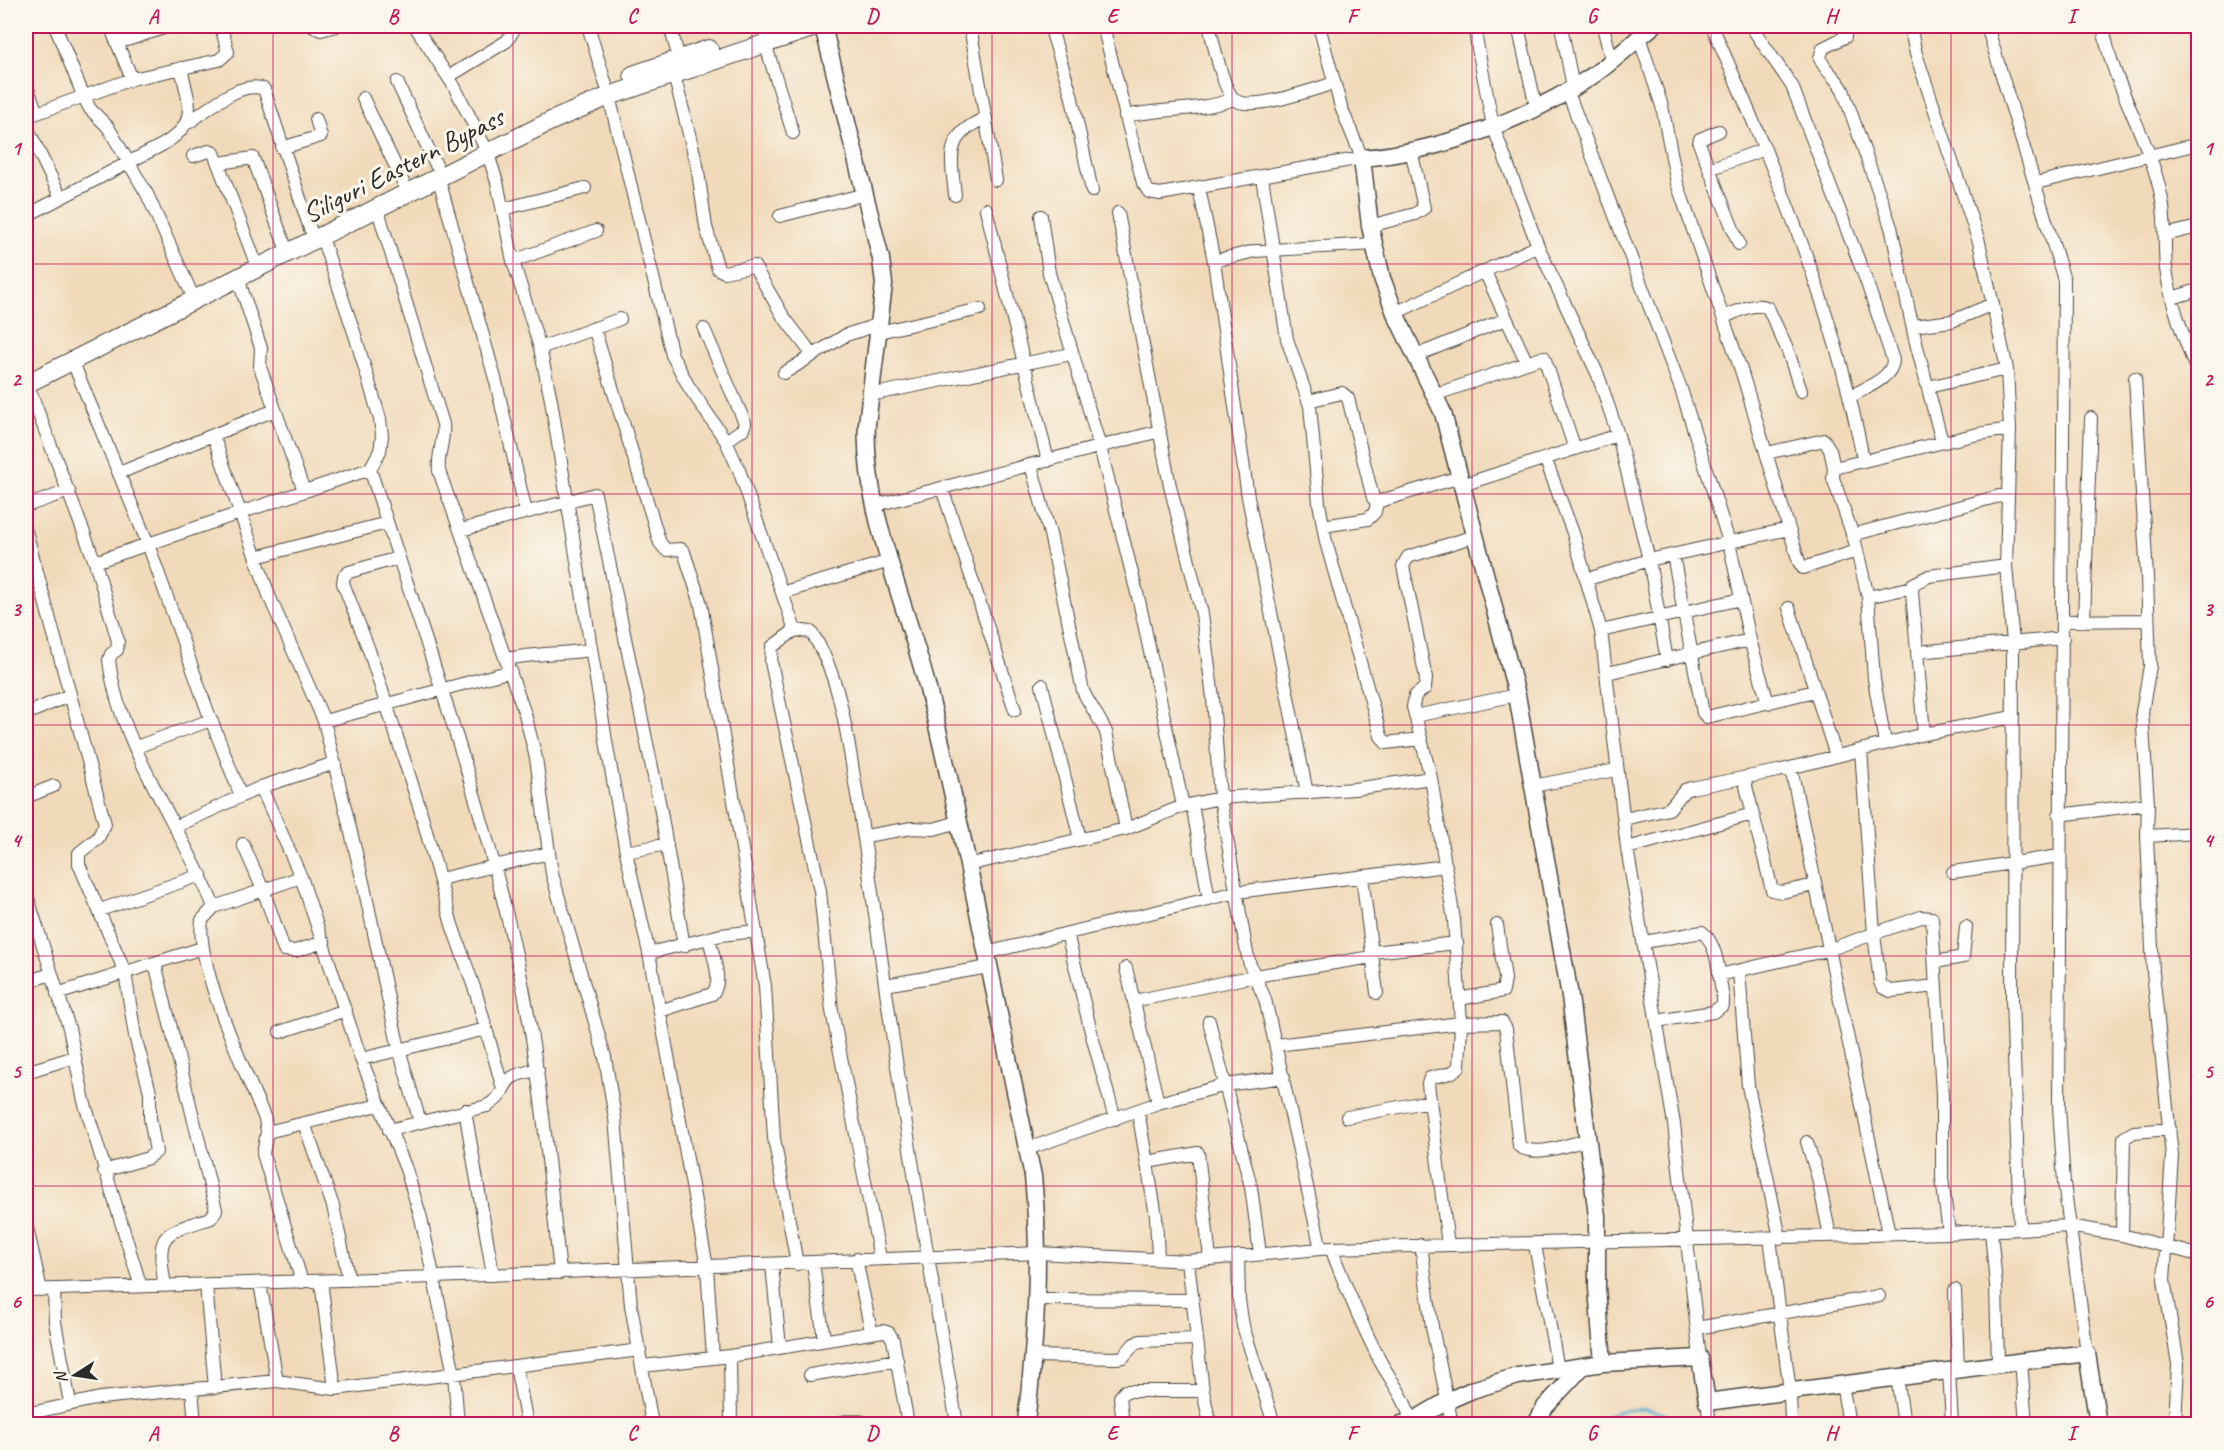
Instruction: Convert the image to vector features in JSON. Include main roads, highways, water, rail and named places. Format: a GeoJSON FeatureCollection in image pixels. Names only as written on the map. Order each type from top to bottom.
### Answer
{"type":"FeatureCollection","features":[{"type":"Feature","properties":{"kind":"main road","name":"Siliguri Eastern Bypass"},"geometry":{"type":"LineString","coordinates":[[677,67],[780,26]]}},
{"type":"Feature","properties":{"kind":"main road","name":"Siliguri Eastern Bypass"},"geometry":{"type":"LineString","coordinates":[[26,380],[190,290],[284,243],[377,207],[437,171],[485,146],[607,90],[818,26]]}},
{"type":"Feature","properties":{"kind":"main road","name":"Siliguri Eastern Bypass"},"geometry":{"type":"LineString","coordinates":[[26,380],[72,360],[238,278],[403,182],[437,171]]}},
{"type":"Feature","properties":{"kind":"waterway"},"geometry":{"type":"LineString","coordinates":[[1595,1424],[1614,1413],[1637,1409],[1660,1413],[1670,1417],[1678,1424]]}}]}
